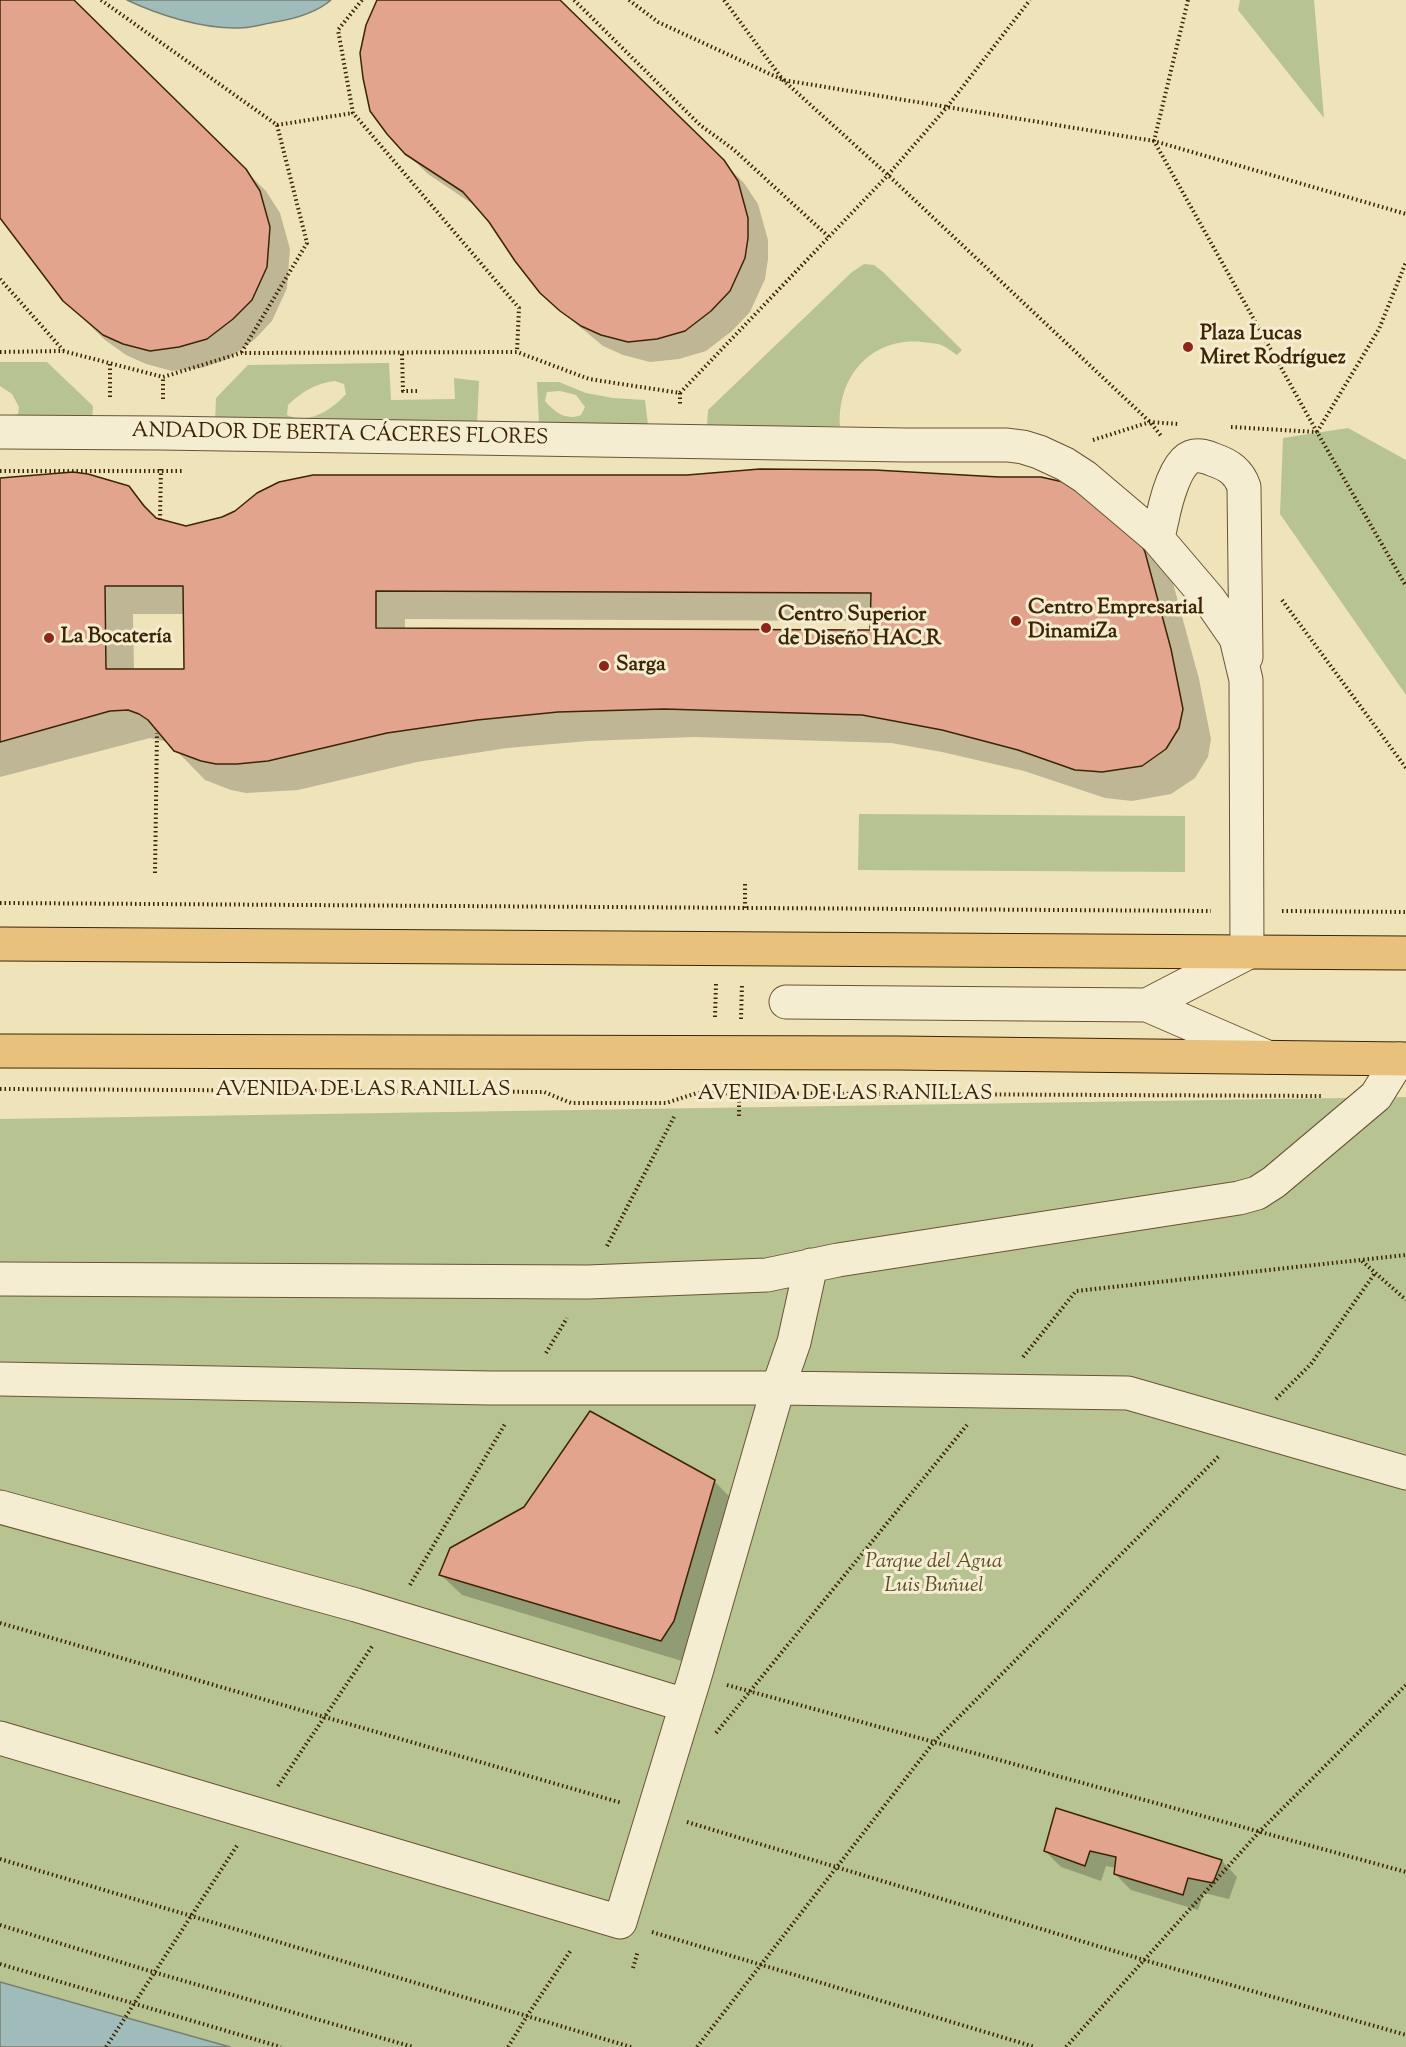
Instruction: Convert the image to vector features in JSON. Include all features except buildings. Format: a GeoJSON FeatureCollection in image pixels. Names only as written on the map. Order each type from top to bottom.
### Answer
{"type":"FeatureCollection","features":[{"type":"Feature","properties":{"kind":"main road"},"geometry":{"type":"LineString","coordinates":[[0,944],[1406,953]]}},
{"type":"Feature","properties":{"kind":"main road","name":"AVENIDA DE LAS RANILLAS"},"geometry":{"type":"LineString","coordinates":[[0,1051],[728,1053],[1402,1059]]}},
{"type":"Feature","properties":{"kind":"lane","name":"ANDADOR DE BERTA CÁCERES FLORES"},"geometry":{"type":"LineString","coordinates":[[0,432],[1007,445],[1023,447],[1065,464],[1085,477],[1157,538],[1209,599],[1236,638],[1246,680],[1247,953]]}},
{"type":"Feature","properties":{"kind":"lane"},"geometry":{"type":"LineString","coordinates":[[1157,538],[1166,501],[1186,460],[1192,457],[1208,458],[1234,470],[1241,478],[1244,487],[1246,680]]}},
{"type":"Feature","properties":{"kind":"lane"},"geometry":{"type":"LineString","coordinates":[[1147,1005],[1247,953]]}},
{"type":"Feature","properties":{"kind":"lane"},"geometry":{"type":"LineString","coordinates":[[786,1002],[1147,1005],[1266,1058]]}},
{"type":"Feature","properties":{"kind":"lane"},"geometry":{"type":"LineString","coordinates":[[0,1279],[588,1282],[767,1275],[811,1265],[1239,1198],[1257,1193],[1274,1182],[1376,1096],[1402,1059]]}},
{"type":"Feature","properties":{"kind":"lane"},"geometry":{"type":"LineString","coordinates":[[0,1738],[620,1922],[695,1676],[778,1388],[794,1342],[811,1265]]}},
{"type":"Feature","properties":{"kind":"lane"},"geometry":{"type":"LineString","coordinates":[[0,1379],[502,1388],[778,1388],[1128,1393],[1406,1473]]}},
{"type":"Feature","properties":{"kind":"lane"},"geometry":{"type":"LineString","coordinates":[[0,1507],[356,1605],[685,1706]]}},
{"type":"Feature","properties":{"kind":"path"},"geometry":{"type":"LineString","coordinates":[[101,0],[277,125],[307,243],[241,353]]}},
{"type":"Feature","properties":{"kind":"path"},"geometry":{"type":"LineString","coordinates":[[362,0],[338,30],[353,113],[519,308],[517,352]]}},
{"type":"Feature","properties":{"kind":"path"},"geometry":{"type":"LineString","coordinates":[[574,0],[700,125],[733,149],[829,237]]}},
{"type":"Feature","properties":{"kind":"path"},"geometry":{"type":"LineString","coordinates":[[629,0],[658,22],[783,80],[1154,141],[1406,214]]}},
{"type":"Feature","properties":{"kind":"path"},"geometry":{"type":"LineString","coordinates":[[724,0],[783,80],[888,175],[1150,422]]}},
{"type":"Feature","properties":{"kind":"path"},"geometry":{"type":"LineString","coordinates":[[681,441],[680,393],[888,175],[947,107],[1030,0]]}},
{"type":"Feature","properties":{"kind":"path"},"geometry":{"type":"LineString","coordinates":[[1188,0],[1154,141],[1317,432],[1406,585]]}},
{"type":"Feature","properties":{"kind":"path"},"geometry":{"type":"LineString","coordinates":[[277,125],[353,113]]}},
{"type":"Feature","properties":{"kind":"path"},"geometry":{"type":"LineString","coordinates":[[1317,432],[1379,329],[1406,262]]}},
{"type":"Feature","properties":{"kind":"path"},"geometry":{"type":"LineString","coordinates":[[0,279],[63,351]]}},
{"type":"Feature","properties":{"kind":"path"},"geometry":{"type":"LineString","coordinates":[[0,352],[63,351],[164,377],[241,353],[517,352],[589,379],[680,393]]}},
{"type":"Feature","properties":{"kind":"path"},"geometry":{"type":"LineString","coordinates":[[402,354],[403,391],[419,391]]}},
{"type":"Feature","properties":{"kind":"path"},"geometry":{"type":"LineString","coordinates":[[110,364],[110,397],[117,397]]}},
{"type":"Feature","properties":{"kind":"path"},"geometry":{"type":"LineString","coordinates":[[155,873],[157,733]]}},
{"type":"Feature","properties":{"kind":"path"},"geometry":{"type":"LineString","coordinates":[[739,1116],[739,1093],[728,1053],[730,949],[745,908],[745,884]]}},
{"type":"Feature","properties":{"kind":"path"},"geometry":{"type":"LineString","coordinates":[[0,903],[1406,912]]}},
{"type":"Feature","properties":{"kind":"path"},"geometry":{"type":"LineString","coordinates":[[715,1093],[728,1053],[730,949],[716,908]]}},
{"type":"Feature","properties":{"kind":"path","name":"AVENIDA DE LAS RANILLAS"},"geometry":{"type":"LineString","coordinates":[[0,1089],[543,1092],[571,1103],[666,1103],[696,1093],[1376,1096]]}},
{"type":"Feature","properties":{"kind":"path"},"geometry":{"type":"LineString","coordinates":[[588,1282],[675,1115]]}},
{"type":"Feature","properties":{"kind":"path"},"geometry":{"type":"LineString","coordinates":[[710,1741],[1076,1291],[1406,1255]]}},
{"type":"Feature","properties":{"kind":"path"},"geometry":{"type":"LineString","coordinates":[[1362,1261],[1406,1300]]}},
{"type":"Feature","properties":{"kind":"path"},"geometry":{"type":"LineString","coordinates":[[698,2047],[934,1742],[1311,1364],[1375,1273]]}},
{"type":"Feature","properties":{"kind":"path"},"geometry":{"type":"LineString","coordinates":[[0,1623],[653,1812],[1144,1960],[1406,2035]]}},
{"type":"Feature","properties":{"kind":"path"},"geometry":{"type":"LineString","coordinates":[[718,1683],[1406,1872]]}},
{"type":"Feature","properties":{"kind":"path"},"geometry":{"type":"LineString","coordinates":[[1066,2047],[1260,1831],[1406,1684]]}},
{"type":"Feature","properties":{"kind":"path"},"geometry":{"type":"LineString","coordinates":[[0,1859],[631,2047]]}},
{"type":"Feature","properties":{"kind":"path"},"geometry":{"type":"LineString","coordinates":[[620,1922],[1035,2047]]}},
{"type":"Feature","properties":{"kind":"path"},"geometry":{"type":"LineString","coordinates":[[0,1925],[413,2047]]}},
{"type":"Feature","properties":{"kind":"path"},"geometry":{"type":"LineString","coordinates":[[508,2047],[571,1950]]}},
{"type":"Feature","properties":{"kind":"path"},"geometry":{"type":"LineString","coordinates":[[0,1964],[281,2047]]}},
{"type":"Feature","properties":{"kind":"path"},"geometry":{"type":"LineString","coordinates":[[106,2047],[153,1972]]}},
{"type":"Feature","properties":{"kind":"green space"},"geometry":{"type":"Polygon","coordinates":[[[1240,0],[1314,0],[1324,118],[1238,10],[1240,0]]]}},
{"type":"Feature","properties":{"kind":"green space"},"geometry":{"type":"Polygon","coordinates":[[[864,264],[874,265],[882,271],[962,350],[957,355],[939,344],[904,342],[887,346],[873,353],[851,377],[844,392],[840,426],[707,426],[708,410],[852,272],[864,264]]]}},
{"type":"Feature","properties":{"kind":"green space"},"geometry":{"type":"Polygon","coordinates":[[[0,362],[47,362],[93,406],[92,422],[9,416],[18,414],[19,407],[12,394],[0,386],[0,362]]]}},
{"type":"Feature","properties":{"kind":"green space"},"geometry":{"type":"Polygon","coordinates":[[[389,363],[391,400],[455,399],[454,378],[479,381],[477,425],[215,422],[216,398],[248,365],[389,363]],[[335,381],[309,389],[288,405],[287,415],[295,418],[312,417],[327,410],[346,394],[344,384],[335,381]]]}},
{"type":"Feature","properties":{"kind":"green space"},"geometry":{"type":"Polygon","coordinates":[[[537,382],[559,382],[586,393],[645,400],[648,425],[539,424],[537,382]],[[560,391],[547,392],[545,401],[561,414],[576,417],[581,415],[585,407],[576,395],[560,391]]]}},
{"type":"Feature","properties":{"kind":"green space"},"geometry":{"type":"Polygon","coordinates":[[[1348,428],[1406,460],[1406,695],[1280,514],[1283,438],[1348,428]]]}},
{"type":"Feature","properties":{"kind":"green space"},"geometry":{"type":"Polygon","coordinates":[[[859,814],[1185,816],[1185,872],[858,870],[859,814]]]}},
{"type":"Feature","properties":{"kind":"green space","name":"Parque del Agua Luis Buñuel"},"geometry":{"type":"Polygon","coordinates":[[[1406,1097],[1406,2047],[0,2047],[0,1119],[1406,1097]]]}},
{"type":"Feature","properties":{"kind":"water"},"geometry":{"type":"Polygon","coordinates":[[[127,0],[331,0],[312,12],[297,17],[252,27],[225,28],[181,20],[127,0]]]}},
{"type":"Feature","properties":{"kind":"water"},"geometry":{"type":"Polygon","coordinates":[[[0,1982],[230,2047],[0,2047],[0,1982]]]}},
{"type":"Feature","properties":{"kind":"place","name":"Plaza Lucas Miret Rodríguez"},"geometry":{"type":"Point","coordinates":[1188,347]}},
{"type":"Feature","properties":{"kind":"place","name":"Centro Empresarial DinamiZa"},"geometry":{"type":"Point","coordinates":[1016,621]}},
{"type":"Feature","properties":{"kind":"place","name":"Centro Superior de Diseño HAC_R"},"geometry":{"type":"Point","coordinates":[766,628]}},
{"type":"Feature","properties":{"kind":"place","name":"La Bocatería"},"geometry":{"type":"Point","coordinates":[49,638]}},
{"type":"Feature","properties":{"kind":"place","name":"Sarga"},"geometry":{"type":"Point","coordinates":[604,666]}}]}
